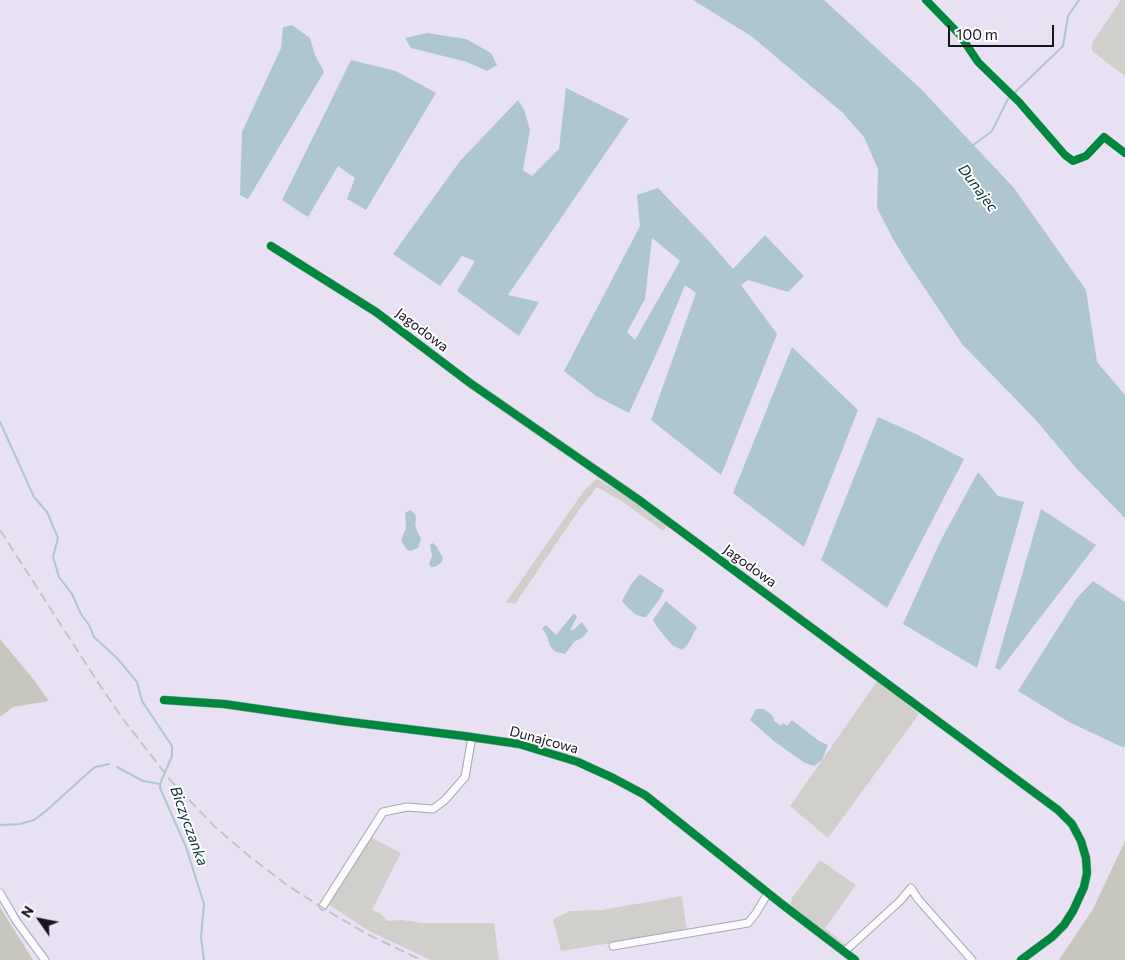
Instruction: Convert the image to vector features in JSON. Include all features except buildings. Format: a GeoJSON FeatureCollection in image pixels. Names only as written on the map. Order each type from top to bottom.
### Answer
{"type":"FeatureCollection","features":[{"type":"Feature","properties":{"kind":"street","name":"Jagodowa"},"geometry":{"type":"LineString","coordinates":[[271,246],[376,312],[470,383],[631,494],[1058,810],[1072,824],[1081,841],[1086,858],[1087,873],[1084,886],[1073,911],[1064,925],[1052,937],[1021,960]]}},
{"type":"Feature","properties":{"kind":"street","name":"Dunajcowa"},"geometry":{"type":"LineString","coordinates":[[164,700],[224,704],[519,744],[578,762],[645,795],[855,960]]}},
{"type":"Feature","properties":{"kind":"street"},"geometry":{"type":"LineString","coordinates":[[323,906],[383,812],[407,807],[433,809],[445,800],[460,783],[465,777],[472,737]]}},
{"type":"Feature","properties":{"kind":"street"},"geometry":{"type":"LineString","coordinates":[[844,952],[911,888],[918,899],[972,960]]}},
{"type":"Feature","properties":{"kind":"street"},"geometry":{"type":"LineString","coordinates":[[0,893],[17,922],[45,960]]}},
{"type":"Feature","properties":{"kind":"street"},"geometry":{"type":"LineString","coordinates":[[613,946],[740,926],[748,923],[768,893]]}},
{"type":"Feature","properties":{"kind":"shaded area"},"geometry":{"type":"Polygon","coordinates":[[[1121,0],[1125,0],[1125,76],[1092,51],[1092,43],[1121,0]]]}},
{"type":"Feature","properties":{"kind":"shaded area"},"geometry":{"type":"Polygon","coordinates":[[[597,479],[667,525],[663,531],[623,502],[597,487],[579,510],[515,604],[506,602],[583,492],[597,479]]]}},
{"type":"Feature","properties":{"kind":"shaded area"},"geometry":{"type":"Polygon","coordinates":[[[0,639],[49,701],[13,707],[0,717],[0,639]]]}},
{"type":"Feature","properties":{"kind":"shaded area"},"geometry":{"type":"Polygon","coordinates":[[[878,680],[919,714],[828,838],[790,806],[878,680]]]}},
{"type":"Feature","properties":{"kind":"shaded area"},"geometry":{"type":"Polygon","coordinates":[[[370,837],[401,853],[372,910],[381,914],[387,921],[494,923],[499,960],[431,960],[369,931],[328,904],[370,837]]]}},
{"type":"Feature","properties":{"kind":"shaded area"},"geometry":{"type":"Polygon","coordinates":[[[1125,841],[1125,960],[1059,960],[1093,909],[1125,841]]]}},
{"type":"Feature","properties":{"kind":"shaded area"},"geometry":{"type":"Polygon","coordinates":[[[820,860],[856,885],[825,928],[848,947],[841,947],[793,908],[791,903],[792,898],[820,860]]]}},
{"type":"Feature","properties":{"kind":"shaded area"},"geometry":{"type":"Polygon","coordinates":[[[682,896],[687,931],[561,951],[553,919],[570,911],[602,910],[682,896]]]}},
{"type":"Feature","properties":{"kind":"shaded area"},"geometry":{"type":"Polygon","coordinates":[[[0,907],[6,917],[33,960],[0,960],[0,907]]]}},
{"type":"Feature","properties":{"kind":"water","name":"Dunajec"},"geometry":{"type":"Polygon","coordinates":[[[693,0],[824,0],[920,88],[1014,188],[1086,290],[1097,362],[1125,395],[1125,518],[1077,469],[1034,418],[962,344],[907,262],[877,208],[878,169],[864,137],[843,113],[751,36],[693,0]]]}},
{"type":"Feature","properties":{"kind":"water"},"geometry":{"type":"Polygon","coordinates":[[[292,25],[310,38],[315,55],[324,72],[248,199],[240,195],[242,132],[281,48],[283,27],[292,25]]]}},
{"type":"Feature","properties":{"kind":"water"},"geometry":{"type":"Polygon","coordinates":[[[427,33],[466,39],[491,53],[497,65],[487,71],[467,62],[411,48],[405,38],[427,33]]]}},
{"type":"Feature","properties":{"kind":"water"},"geometry":{"type":"Polygon","coordinates":[[[351,60],[396,71],[436,93],[366,210],[347,199],[355,178],[338,166],[308,217],[282,200],[351,60]]]}},
{"type":"Feature","properties":{"kind":"water"},"geometry":{"type":"Polygon","coordinates":[[[566,88],[629,119],[508,295],[539,302],[519,336],[457,291],[475,261],[462,256],[440,286],[393,254],[460,161],[518,100],[524,109],[530,130],[523,170],[532,176],[559,149],[566,88]]]}},
{"type":"Feature","properties":{"kind":"water"},"geometry":{"type":"Polygon","coordinates":[[[658,188],[733,269],[765,235],[804,276],[788,292],[748,280],[741,285],[777,334],[721,475],[651,420],[696,293],[685,285],[629,413],[596,396],[564,371],[640,226],[637,195],[658,188]],[[652,238],[645,299],[627,332],[635,340],[680,261],[652,238]]]}},
{"type":"Feature","properties":{"kind":"water"},"geometry":{"type":"Polygon","coordinates":[[[792,347],[858,410],[804,547],[733,493],[792,347]]]}},
{"type":"Feature","properties":{"kind":"water"},"geometry":{"type":"Polygon","coordinates":[[[878,417],[964,459],[887,608],[821,560],[878,417]]]}},
{"type":"Feature","properties":{"kind":"water"},"geometry":{"type":"Polygon","coordinates":[[[978,472],[998,496],[1024,502],[977,668],[903,624],[940,542],[978,472]]]}},
{"type":"Feature","properties":{"kind":"water"},"geometry":{"type":"Polygon","coordinates":[[[1041,509],[1096,545],[1000,670],[995,668],[1041,509]]]}},
{"type":"Feature","properties":{"kind":"water"},"geometry":{"type":"Polygon","coordinates":[[[410,510],[415,514],[415,526],[421,539],[418,548],[410,551],[406,549],[401,540],[406,528],[405,513],[410,510]]]}},
{"type":"Feature","properties":{"kind":"water"},"geometry":{"type":"Polygon","coordinates":[[[433,543],[443,558],[442,562],[435,567],[431,567],[429,564],[432,556],[430,545],[433,543]]]}},
{"type":"Feature","properties":{"kind":"water"},"geometry":{"type":"Polygon","coordinates":[[[640,574],[664,590],[646,617],[635,614],[622,601],[632,583],[640,574]]]}},
{"type":"Feature","properties":{"kind":"water"},"geometry":{"type":"Polygon","coordinates":[[[1093,581],[1125,602],[1124,748],[1069,722],[1018,691],[1077,598],[1093,581]]]}},
{"type":"Feature","properties":{"kind":"water"},"geometry":{"type":"Polygon","coordinates":[[[666,601],[697,627],[688,644],[682,650],[672,645],[653,620],[666,601]]]}},
{"type":"Feature","properties":{"kind":"water"},"geometry":{"type":"Polygon","coordinates":[[[574,613],[577,617],[570,630],[573,630],[582,622],[588,631],[583,637],[574,642],[565,654],[556,652],[550,646],[542,628],[546,625],[556,635],[574,613]]]}},
{"type":"Feature","properties":{"kind":"water"},"geometry":{"type":"Polygon","coordinates":[[[756,709],[764,709],[781,726],[783,723],[787,726],[792,720],[819,741],[828,745],[822,760],[814,766],[805,763],[775,742],[750,720],[756,709]]]}},
{"type":"Feature","properties":{"kind":"waterway"},"geometry":{"type":"LineString","coordinates":[[972,146],[992,131],[1008,99],[1063,46],[1068,16],[1079,0]]}},
{"type":"Feature","properties":{"kind":"waterway","name":"Biczyczanka"},"geometry":{"type":"LineString","coordinates":[[0,422],[34,497],[47,512],[58,538],[53,557],[59,577],[72,594],[94,637],[117,658],[137,682],[142,701],[172,746],[172,756],[160,788],[186,847],[204,904],[201,937],[204,960]]}},
{"type":"Feature","properties":{"kind":"waterway"},"geometry":{"type":"LineString","coordinates":[[0,825],[20,824],[34,820],[95,767],[109,764]]}},
{"type":"Feature","properties":{"kind":"waterway"},"geometry":{"type":"LineString","coordinates":[[117,767],[143,781],[160,784]]}},
{"type":"Feature","properties":{"kind":"railway"},"geometry":{"type":"LineString","coordinates":[[0,530],[123,719],[171,781],[214,826],[287,885],[367,934],[421,960]]}},
{"type":"Feature","properties":{"kind":"cycle path"},"geometry":{"type":"LineString","coordinates":[[926,0],[960,35],[978,62],[1019,102],[1065,155],[1073,161],[1086,156],[1104,137],[1125,153]]}},
{"type":"Feature","properties":{"kind":"cycle path"},"geometry":{"type":"LineString","coordinates":[[271,246],[376,312],[470,383],[639,500],[1058,810],[1072,824],[1081,841],[1086,858],[1087,873],[1084,887],[1064,925],[1052,937],[1021,960]]}},
{"type":"Feature","properties":{"kind":"cycle path"},"geometry":{"type":"LineString","coordinates":[[164,700],[224,704],[519,744],[578,762],[645,795],[855,960]]}}]}
